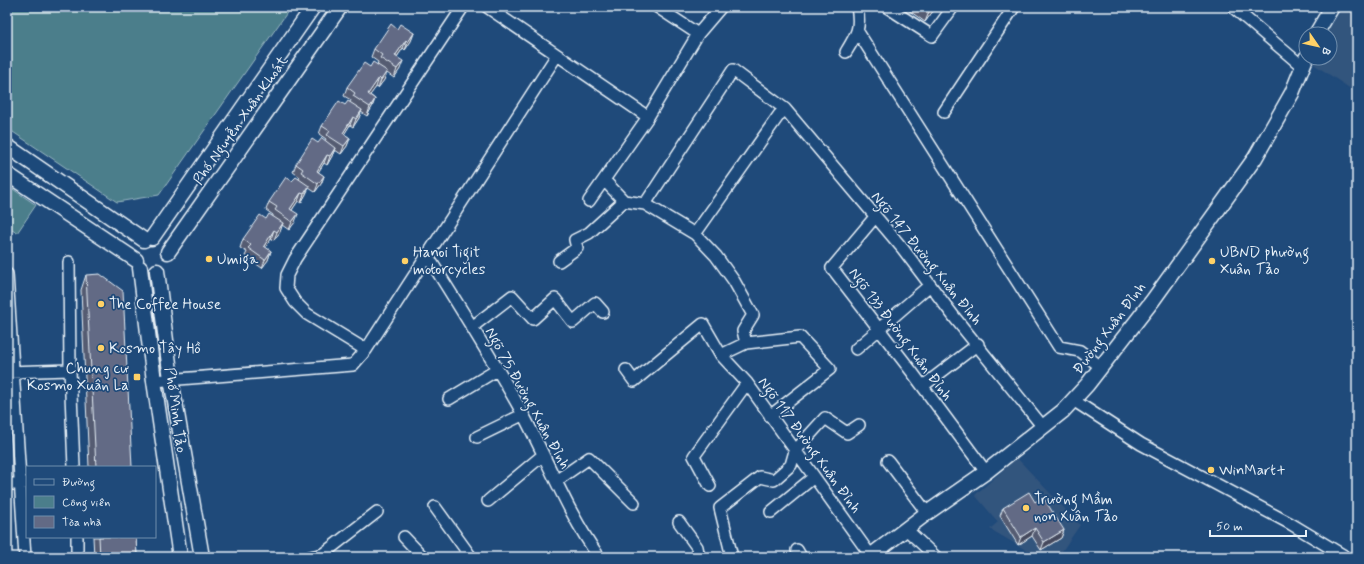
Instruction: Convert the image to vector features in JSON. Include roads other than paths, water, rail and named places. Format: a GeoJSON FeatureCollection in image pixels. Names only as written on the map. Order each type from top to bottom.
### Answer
{"type":"FeatureCollection","features":[{"type":"Feature","properties":{"kind":"street"},"geometry":{"type":"LineString","coordinates":[[138,264],[135,252],[137,246],[148,239],[313,7]]}},
{"type":"Feature","properties":{"kind":"street","name":"Phố Nguyễn Xuân Khoát"},"geometry":{"type":"LineString","coordinates":[[168,252],[340,7]]}},
{"type":"Feature","properties":{"kind":"street"},"geometry":{"type":"LineString","coordinates":[[366,350],[307,314],[294,302],[286,288],[287,276],[295,259],[463,7]]}},
{"type":"Feature","properties":{"kind":"street"},"geometry":{"type":"LineString","coordinates":[[487,7],[648,117]]}},
{"type":"Feature","properties":{"kind":"street"},"geometry":{"type":"LineString","coordinates":[[657,7],[698,34]]}},
{"type":"Feature","properties":{"kind":"street"},"geometry":{"type":"LineString","coordinates":[[588,201],[648,117],[698,34],[721,7]]}},
{"type":"Feature","properties":{"kind":"street"},"geometry":{"type":"LineString","coordinates":[[846,52],[858,32],[859,18],[857,7]]}},
{"type":"Feature","properties":{"kind":"street"},"geometry":{"type":"LineString","coordinates":[[887,7],[932,36],[953,7]]}},
{"type":"Feature","properties":{"kind":"street"},"geometry":{"type":"LineString","coordinates":[[944,112],[1014,7]]}},
{"type":"Feature","properties":{"kind":"street"},"geometry":{"type":"LineString","coordinates":[[1321,26],[1332,7]]}},
{"type":"Feature","properties":{"kind":"street"},"geometry":{"type":"LineString","coordinates":[[1235,9],[1298,58]]}},
{"type":"Feature","properties":{"kind":"street"},"geometry":{"type":"LineString","coordinates":[[858,32],[1059,347],[1080,351],[1101,367]]}},
{"type":"Feature","properties":{"kind":"street"},"geometry":{"type":"LineString","coordinates":[[154,382],[171,379],[353,365],[366,350],[558,55]]}},
{"type":"Feature","properties":{"kind":"street","name":"Đường Xuân Đỉnh"},"geometry":{"type":"LineString","coordinates":[[870,556],[927,513],[986,472],[1043,427],[1087,386],[1153,300],[1254,158],[1292,93],[1303,66]]}},
{"type":"Feature","properties":{"kind":"street","name":"Ngõ 147 Đường Xuân Đỉnh"},"geometry":{"type":"LineString","coordinates":[[645,204],[733,70],[785,109],[875,217],[903,248],[930,285],[1043,427]]}},
{"type":"Feature","properties":{"kind":"street"},"geometry":{"type":"LineString","coordinates":[[695,234],[779,115],[785,109]]}},
{"type":"Feature","properties":{"kind":"street"},"geometry":{"type":"LineString","coordinates":[[7,146],[148,239],[161,241],[168,252],[165,265],[157,271],[151,272],[7,174]]}},
{"type":"Feature","properties":{"kind":"street"},"geometry":{"type":"LineString","coordinates":[[604,180],[624,201],[645,204],[695,234],[725,268],[753,314],[743,331],[746,343]]}},
{"type":"Feature","properties":{"kind":"street"},"geometry":{"type":"LineString","coordinates":[[559,261],[577,248],[575,240],[589,233],[624,201]]}},
{"type":"Feature","properties":{"kind":"street","name":"Ngõ 133 Đường Xuân Đỉnh"},"geometry":{"type":"LineString","coordinates":[[875,217],[832,268],[923,386],[986,472]]}},
{"type":"Feature","properties":{"kind":"street","name":"Ngõ 75 Đường Xuân Đỉnh"},"geometry":{"type":"LineString","coordinates":[[427,255],[497,370],[543,455],[583,535],[599,557]]}},
{"type":"Feature","properties":{"kind":"street"},"geometry":{"type":"LineString","coordinates":[[69,262],[70,370],[74,466]]}},
{"type":"Feature","properties":{"kind":"street","name":"Phố Minh Tảo"},"geometry":{"type":"LineString","coordinates":[[138,264],[180,557]]}},
{"type":"Feature","properties":{"kind":"street","name":"Phố Minh Tảo"},"geometry":{"type":"LineString","coordinates":[[157,271],[171,379],[202,557]]}},
{"type":"Feature","properties":{"kind":"street"},"geometry":{"type":"LineString","coordinates":[[7,274],[10,372],[24,483],[25,557]]}},
{"type":"Feature","properties":{"kind":"street"},"geometry":{"type":"LineString","coordinates":[[856,349],[878,328],[930,285]]}},
{"type":"Feature","properties":{"kind":"street"},"geometry":{"type":"LineString","coordinates":[[472,327],[512,296],[533,319],[555,299],[573,322],[595,303],[603,312]]}},
{"type":"Feature","properties":{"kind":"street","name":"Ngõ 117 Đường Xuân Đỉnh"},"geometry":{"type":"LineString","coordinates":[[626,370],[634,381],[703,324],[721,355],[747,383],[870,556]]}},
{"type":"Feature","properties":{"kind":"street"},"geometry":{"type":"LineString","coordinates":[[721,355],[746,343],[800,337],[830,369],[770,416]]}},
{"type":"Feature","properties":{"kind":"street"},"geometry":{"type":"LineString","coordinates":[[923,386],[978,344]]}},
{"type":"Feature","properties":{"kind":"street"},"geometry":{"type":"LineString","coordinates":[[10,372],[70,370]]}},
{"type":"Feature","properties":{"kind":"street"},"geometry":{"type":"LineString","coordinates":[[448,399],[497,370]]}},
{"type":"Feature","properties":{"kind":"street"},"geometry":{"type":"LineString","coordinates":[[710,486],[694,456],[747,383]]}},
{"type":"Feature","properties":{"kind":"street"},"geometry":{"type":"LineString","coordinates":[[1073,400],[1141,444],[1290,524],[1346,557]]}},
{"type":"Feature","properties":{"kind":"street"},"geometry":{"type":"LineString","coordinates":[[477,437],[522,415]]}},
{"type":"Feature","properties":{"kind":"street"},"geometry":{"type":"LineString","coordinates":[[732,557],[720,508],[760,477],[774,480],[791,465],[795,451],[825,418],[847,433],[860,425]]}},
{"type":"Feature","properties":{"kind":"street"},"geometry":{"type":"LineString","coordinates":[[488,501],[543,455]]}},
{"type":"Feature","properties":{"kind":"street"},"geometry":{"type":"LineString","coordinates":[[556,480],[589,458],[634,503]]}},
{"type":"Feature","properties":{"kind":"street"},"geometry":{"type":"LineString","coordinates":[[888,461],[927,513]]}},
{"type":"Feature","properties":{"kind":"street"},"geometry":{"type":"LineString","coordinates":[[771,512],[814,477]]}},
{"type":"Feature","properties":{"kind":"street"},"geometry":{"type":"LineString","coordinates":[[7,484],[24,483]]}},
{"type":"Feature","properties":{"kind":"street"},"geometry":{"type":"LineString","coordinates":[[435,507],[471,557]]}},
{"type":"Feature","properties":{"kind":"street"},"geometry":{"type":"LineString","coordinates":[[310,557],[323,554],[377,512]]}},
{"type":"Feature","properties":{"kind":"street"},"geometry":{"type":"LineString","coordinates":[[679,522],[697,547],[699,557]]}},
{"type":"Feature","properties":{"kind":"street"},"geometry":{"type":"LineString","coordinates":[[906,529],[936,557]]}},
{"type":"Feature","properties":{"kind":"street"},"geometry":{"type":"LineString","coordinates":[[404,537],[423,557]]}},
{"type":"Feature","properties":{"kind":"street"},"geometry":{"type":"LineString","coordinates":[[77,538],[77,557]]}},
{"type":"Feature","properties":{"kind":"place","name":"Umiga"},"geometry":{"type":"Point","coordinates":[209,259]}},
{"type":"Feature","properties":{"kind":"place","name":"Hanoi Tigit motorcycles"},"geometry":{"type":"Point","coordinates":[405,261]}},
{"type":"Feature","properties":{"kind":"place","name":"UBND phường Xuân Tảo"},"geometry":{"type":"Point","coordinates":[1212,261]}},
{"type":"Feature","properties":{"kind":"place","name":"The Coffee House"},"geometry":{"type":"Point","coordinates":[101,304]}},
{"type":"Feature","properties":{"kind":"place","name":"Kosmo Tây Hồ"},"geometry":{"type":"Point","coordinates":[101,348]}},
{"type":"Feature","properties":{"kind":"place","name":"Chung cư Kosmo Xuân La"},"geometry":{"type":"Point","coordinates":[137,377]}},
{"type":"Feature","properties":{"kind":"place","name":"WinMart+"},"geometry":{"type":"Point","coordinates":[1211,470]}},
{"type":"Feature","properties":{"kind":"place","name":"Trường Mầm non Xuân Tảo"},"geometry":{"type":"Point","coordinates":[1026,508]}}]}
